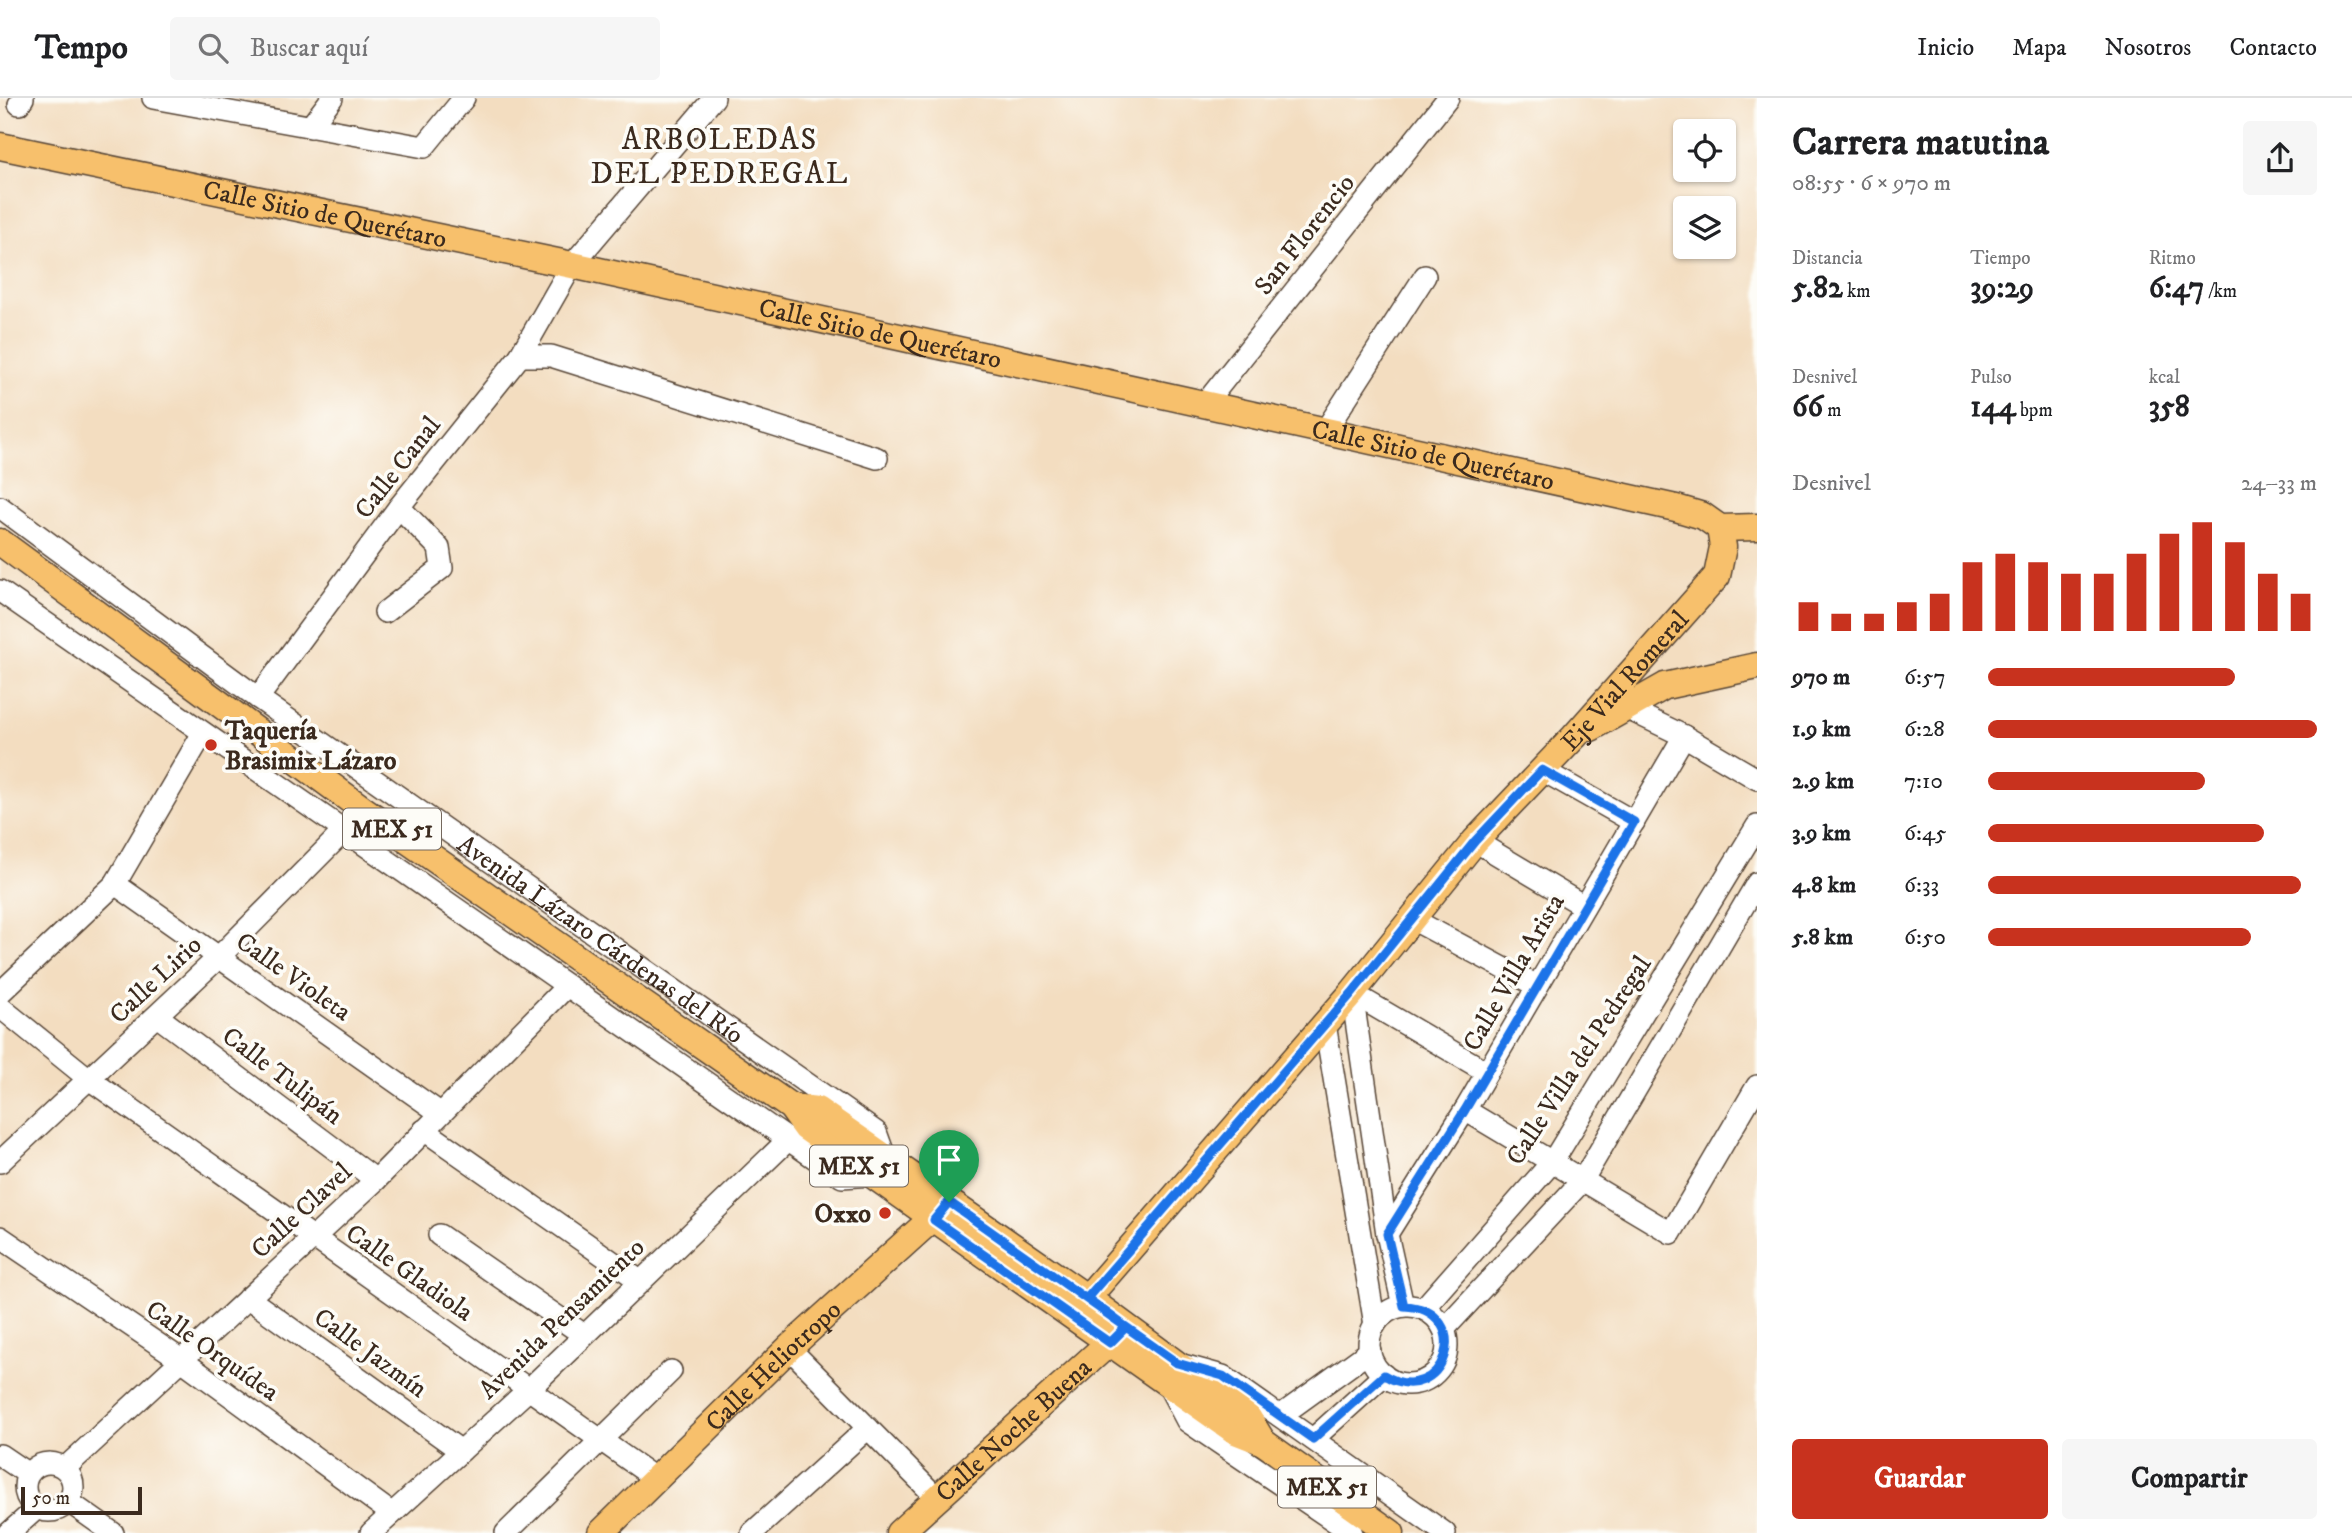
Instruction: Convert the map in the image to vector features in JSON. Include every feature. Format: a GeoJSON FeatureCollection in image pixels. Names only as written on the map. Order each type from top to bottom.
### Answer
{"type":"FeatureCollection","features":[{"type":"Feature","properties":{"kind":"main road","name":"Calle Sitio de Querétaro"},"geometry":{"type":"LineString","coordinates":[[0,146],[572,265],[1676,508],[1703,516],[1720,528],[1757,527]]}},
{"type":"Feature","properties":{"kind":"main road","name":"Eje Vial Romeral"},"geometry":{"type":"LineString","coordinates":[[1087,1298],[1352,993],[1475,841],[1574,737],[1624,695],[1717,576],[1723,547],[1720,528]]}},
{"type":"Feature","properties":{"kind":"main road","name":"Avenida Lázaro Cárdenas del Río"},"geometry":{"type":"LineString","coordinates":[[0,542],[364,810],[791,1107],[817,1110],[879,1166],[1172,1372],[1235,1432],[1263,1442],[1391,1533]]}},
{"type":"Feature","properties":{"kind":"main road","name":"Eje Vial Romeral"},"geometry":{"type":"LineString","coordinates":[[1624,695],[1757,666]]}},
{"type":"Feature","properties":{"kind":"main road","name":"Avenida Lázaro Cárdenas del Río"},"geometry":{"type":"LineString","coordinates":[[942,1211],[1087,1298],[1118,1335]]}},
{"type":"Feature","properties":{"kind":"main road","name":"Calle Heliotropo"},"geometry":{"type":"LineString","coordinates":[[601,1533],[789,1348],[942,1211]]}},
{"type":"Feature","properties":{"kind":"main road","name":"Calle Noche Buena"},"geometry":{"type":"LineString","coordinates":[[899,1533],[1118,1335]]}},
{"type":"Feature","properties":{"kind":"street"},"geometry":{"type":"LineString","coordinates":[[310,127],[332,98]]}},
{"type":"Feature","properties":{"kind":"street"},"geometry":{"type":"LineString","coordinates":[[159,99],[195,102],[310,127],[424,147],[464,98]]}},
{"type":"Feature","properties":{"kind":"street","name":"Calle Canal"},"geometry":{"type":"LineString","coordinates":[[258,698],[399,507],[520,356],[572,265],[713,98]]}},
{"type":"Feature","properties":{"kind":"street","name":"San Florencio"},"geometry":{"type":"LineString","coordinates":[[1205,404],[1448,98]]}},
{"type":"Feature","properties":{"kind":"street"},"geometry":{"type":"LineString","coordinates":[[1325,431],[1425,276]]}},
{"type":"Feature","properties":{"kind":"street"},"geometry":{"type":"LineString","coordinates":[[520,356],[551,356],[877,458]]}},
{"type":"Feature","properties":{"kind":"street","name":"Avenida Lázaro Cárdenas del Río"},"geometry":{"type":"LineString","coordinates":[[0,507],[258,698],[876,1132],[879,1166]]}},
{"type":"Feature","properties":{"kind":"street"},"geometry":{"type":"LineString","coordinates":[[385,612],[442,568],[439,548],[399,507]]}},
{"type":"Feature","properties":{"kind":"street"},"geometry":{"type":"LineString","coordinates":[[0,591],[842,1177],[879,1166]]}},
{"type":"Feature","properties":{"kind":"street"},"geometry":{"type":"LineString","coordinates":[[1624,695],[1684,737],[1757,779]]}},
{"type":"Feature","properties":{"kind":"street"},"geometry":{"type":"LineString","coordinates":[[0,993],[115,884],[203,733]]}},
{"type":"Feature","properties":{"kind":"street","name":"Calle Villa Arista"},"geometry":{"type":"LineString","coordinates":[[1387,1234],[1465,1110],[1684,737]]}},
{"type":"Feature","properties":{"kind":"street"},"geometry":{"type":"LineString","coordinates":[[1542,770],[1634,822]]}},
{"type":"Feature","properties":{"kind":"street","name":"Calle Villa del Pedregal"},"geometry":{"type":"LineString","coordinates":[[1413,1307],[1553,1161],[1757,826]]}},
{"type":"Feature","properties":{"kind":"street","name":"Calle Lirio"},"geometry":{"type":"LineString","coordinates":[[0,1162],[219,957],[344,831]]}},
{"type":"Feature","properties":{"kind":"street"},"geometry":{"type":"LineString","coordinates":[[1475,841],[1584,906]]}},
{"type":"Feature","properties":{"kind":"street"},"geometry":{"type":"LineString","coordinates":[[1444,1329],[1582,1181],[1757,883]]}},
{"type":"Feature","properties":{"kind":"street","name":"Calle Violeta"},"geometry":{"type":"LineString","coordinates":[[115,884],[440,1113]]}},
{"type":"Feature","properties":{"kind":"street"},"geometry":{"type":"LineString","coordinates":[[1412,919],[1537,986]]}},
{"type":"Feature","properties":{"kind":"street","name":"Calle Clavel"},"geometry":{"type":"LineString","coordinates":[[65,1468],[183,1361],[312,1236],[376,1180],[567,986]]}},
{"type":"Feature","properties":{"kind":"street"},"geometry":{"type":"LineString","coordinates":[[1352,993],[1487,1072]]}},
{"type":"Feature","properties":{"kind":"street"},"geometry":{"type":"LineString","coordinates":[[1352,993],[1387,1234],[1413,1307]]}},
{"type":"Feature","properties":{"kind":"street","name":"Calle Gladiola"},"geometry":{"type":"LineString","coordinates":[[0,1007],[89,1079],[656,1479]]}},
{"type":"Feature","properties":{"kind":"street","name":"Calle Tulipán"},"geometry":{"type":"LineString","coordinates":[[157,1016],[376,1180]]}},
{"type":"Feature","properties":{"kind":"street"},"geometry":{"type":"LineString","coordinates":[[1325,1024],[1375,1325],[1370,1351],[1375,1365],[1384,1375],[1405,1383],[1427,1379],[1444,1359],[1448,1345],[1444,1329],[1435,1316],[1413,1307],[1383,1314],[1375,1325]]}},
{"type":"Feature","properties":{"kind":"street"},"geometry":{"type":"LineString","coordinates":[[1465,1110],[1671,1233],[1757,1086]]}},
{"type":"Feature","properties":{"kind":"street"},"geometry":{"type":"LineString","coordinates":[[424,1130],[640,1281]]}},
{"type":"Feature","properties":{"kind":"street","name":"Avenida Pensamiento"},"geometry":{"type":"LineString","coordinates":[[371,1533],[527,1390],[788,1140]]}},
{"type":"Feature","properties":{"kind":"street"},"geometry":{"type":"LineString","coordinates":[[439,1235],[584,1335]]}},
{"type":"Feature","properties":{"kind":"street","name":"Calle Orquídea"},"geometry":{"type":"LineString","coordinates":[[0,1237],[183,1361],[391,1513]]}},
{"type":"Feature","properties":{"kind":"street","name":"Calle Jazmín"},"geometry":{"type":"LineString","coordinates":[[248,1298],[461,1451]]}},
{"type":"Feature","properties":{"kind":"street"},"geometry":{"type":"LineString","coordinates":[[789,1348],[937,1498]]}},
{"type":"Feature","properties":{"kind":"street"},"geometry":{"type":"LineString","coordinates":[[1280,1416],[1370,1351]]}},
{"type":"Feature","properties":{"kind":"street"},"geometry":{"type":"LineString","coordinates":[[506,1533],[671,1371]]}},
{"type":"Feature","properties":{"kind":"street","name":"Avenida Lázaro Cárdenas del Río"},"geometry":{"type":"LineString","coordinates":[[1352,1533],[1187,1421],[1172,1372],[1223,1376],[1445,1533]]}},
{"type":"Feature","properties":{"kind":"street"},"geometry":{"type":"LineString","coordinates":[[1313,1439],[1384,1375]]}},
{"type":"Feature","properties":{"kind":"street"},"geometry":{"type":"LineString","coordinates":[[752,1533],[868,1428]]}},
{"type":"Feature","properties":{"kind":"street"},"geometry":{"type":"LineString","coordinates":[[0,1455],[27,1474]]}},
{"type":"Feature","properties":{"kind":"street"},"geometry":{"type":"LineString","coordinates":[[52,1462],[65,1468],[72,1478],[74,1490],[69,1502],[60,1510],[48,1512],[36,1509],[27,1499],[24,1487],[27,1474],[38,1465],[52,1462]]}},
{"type":"Feature","properties":{"kind":"street"},"geometry":{"type":"LineString","coordinates":[[69,1502],[113,1533]]}},
{"type":"Feature","properties":{"kind":"street"},"geometry":{"type":"LineString","coordinates":[[9,1533],[36,1509]]}},
{"type":"Feature","properties":{"kind":"place","name":"Taquería Brasimix Lázaro"},"geometry":{"type":"Point","coordinates":[211,745]}},
{"type":"Feature","properties":{"kind":"place","name":"Oxxo"},"geometry":{"type":"Point","coordinates":[885,1213]}},
{"type":"Feature","properties":{"kind":"district","name":"ARBOLEDAS DEL PEDREGAL"},"geometry":{"type":"Point","coordinates":[720,156]}},
{"type":"Feature","properties":{"kind":"route"},"geometry":{"type":"LineString","coordinates":[[949,1202],[934,1220],[1110,1343],[1126,1327],[1087,1298],[1352,993],[1475,841],[1542,770],[1634,822],[1465,1110],[1387,1234],[1404,1306],[1423,1309],[1435,1316],[1444,1329],[1448,1345],[1444,1359],[1427,1379],[1405,1383],[1384,1375],[1313,1439],[1223,1376],[1177,1363],[1087,1298],[949,1202]]}}]}
